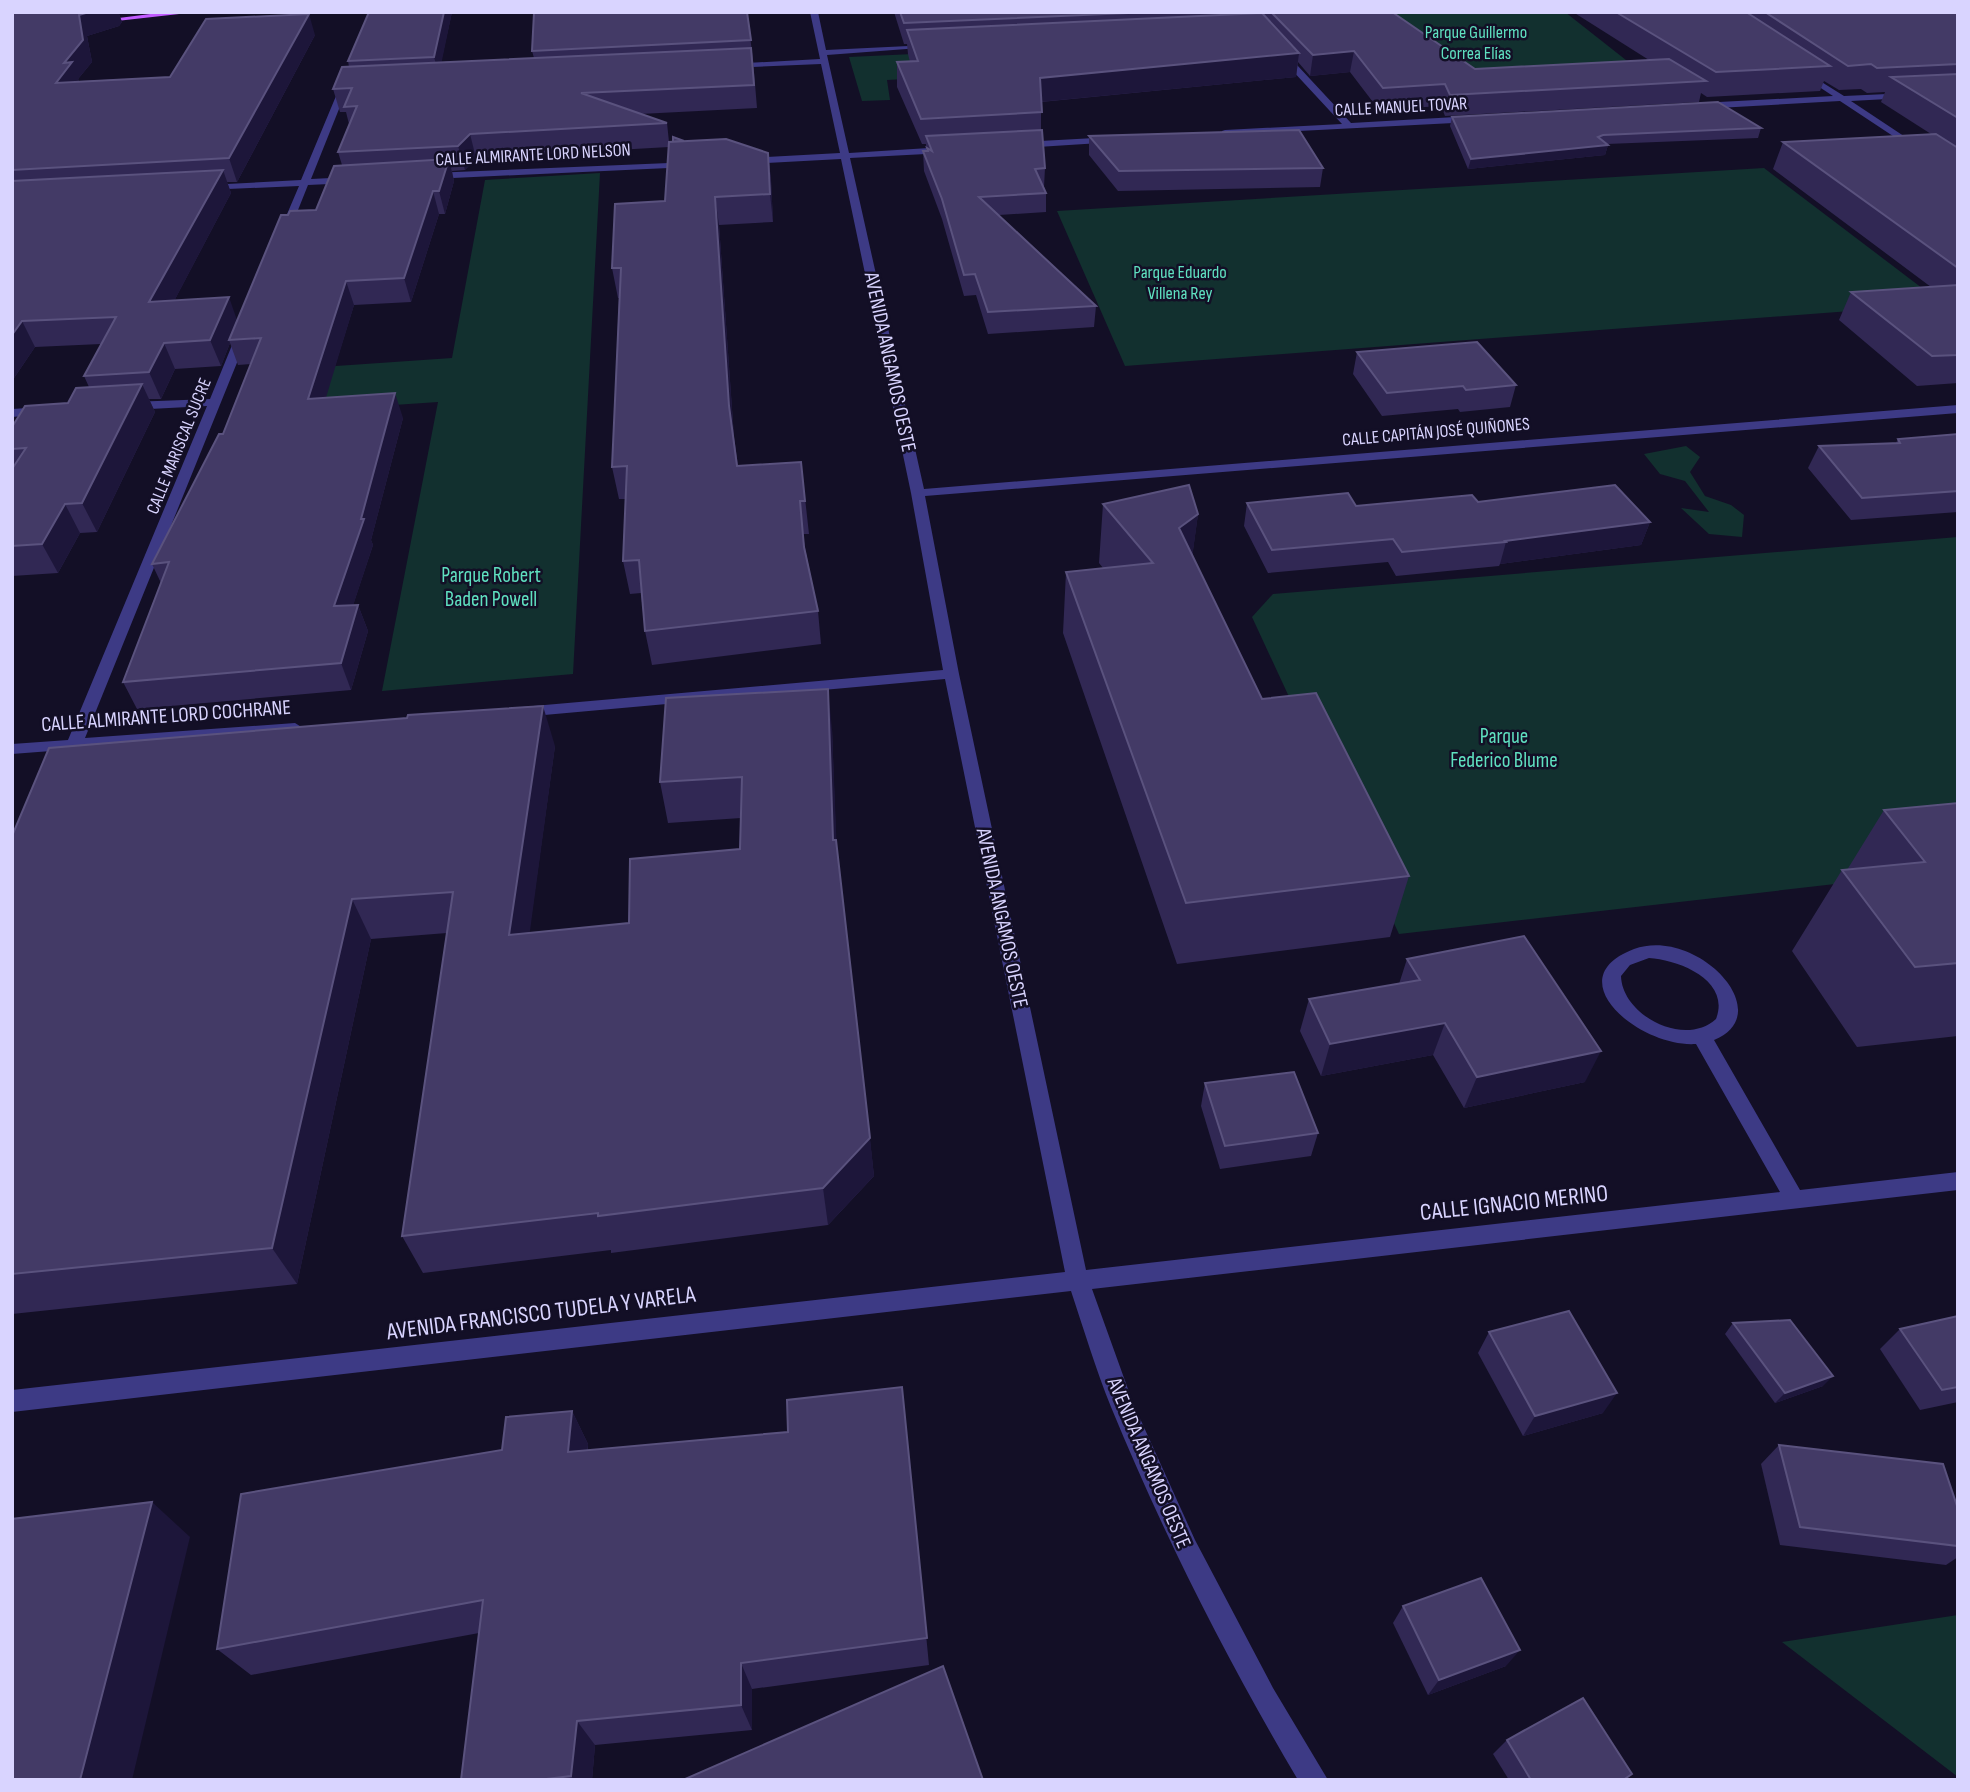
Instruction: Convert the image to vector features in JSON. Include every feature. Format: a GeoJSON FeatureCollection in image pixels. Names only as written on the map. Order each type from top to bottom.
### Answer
{"type":"FeatureCollection","features":[{"type":"Feature","properties":{"kind":"main road"},"geometry":{"type":"LineString","coordinates":[[96,21],[193,12]]}},
{"type":"Feature","properties":{"kind":"street","name":"AVENIDA ANGAMOS OESTE"},"geometry":{"type":"LineString","coordinates":[[814,12],[918,493],[951,674],[1077,1279],[1122,1405],[1186,1549],[1264,1697],[1314,1780]]}},
{"type":"Feature","properties":{"kind":"street"},"geometry":{"type":"LineString","coordinates":[[1270,42],[1348,125]]}},
{"type":"Feature","properties":{"kind":"street"},"geometry":{"type":"LineString","coordinates":[[716,66],[933,47]]}},
{"type":"Feature","properties":{"kind":"street"},"geometry":{"type":"LineString","coordinates":[[1799,69],[1958,176]]}},
{"type":"Feature","properties":{"kind":"street"},"geometry":{"type":"LineString","coordinates":[[278,247],[351,80]]}},
{"type":"Feature","properties":{"kind":"street"},"geometry":{"type":"LineString","coordinates":[[1692,106],[1919,95]]}},
{"type":"Feature","properties":{"kind":"street","name":"CALLE MANUEL TOVAR"},"geometry":{"type":"LineString","coordinates":[[1216,133],[1487,118]]}},
{"type":"Feature","properties":{"kind":"street"},"geometry":{"type":"LineString","coordinates":[[1010,146],[1120,139]]}},
{"type":"Feature","properties":{"kind":"street"},"geometry":{"type":"LineString","coordinates":[[738,161],[956,149]]}},
{"type":"Feature","properties":{"kind":"street","name":"CALLE ALMIRANTE LORD NELSON"},"geometry":{"type":"LineString","coordinates":[[426,176],[697,163]]}},
{"type":"Feature","properties":{"kind":"street"},"geometry":{"type":"LineString","coordinates":[[193,189],[359,180]]}},
{"type":"Feature","properties":{"kind":"street","name":"CALLE MARISCAL SUCRE"},"geometry":{"type":"LineString","coordinates":[[60,780],[247,324]]}},
{"type":"Feature","properties":{"kind":"street"},"geometry":{"type":"LineString","coordinates":[[121,407],[215,402]]}},
{"type":"Feature","properties":{"kind":"street","name":"CALLE CAPITÁN JOSÉ QUIÑONES"},"geometry":{"type":"LineString","coordinates":[[918,493],[1604,435],[1958,409]]}},
{"type":"Feature","properties":{"kind":"street"},"geometry":{"type":"LineString","coordinates":[[12,413],[53,411]]}},
{"type":"Feature","properties":{"kind":"street"},"geometry":{"type":"LineString","coordinates":[[504,713],[951,674]]}},
{"type":"Feature","properties":{"kind":"street","name":"CALLE ALMIRANTE LORD COCHRANE"},"geometry":{"type":"LineString","coordinates":[[12,749],[310,727]]}},
{"type":"Feature","properties":{"kind":"street"},"geometry":{"type":"LineString","coordinates":[[1639,952],[1667,952],[1688,958],[1705,969],[1719,982],[1727,996],[1729,1009],[1726,1022],[1716,1031],[1702,1037],[1684,1038],[1665,1034],[1646,1027],[1630,1016],[1618,1003],[1611,988],[1612,974],[1619,962],[1639,952]]}},
{"type":"Feature","properties":{"kind":"street"},"geometry":{"type":"LineString","coordinates":[[1702,1037],[1794,1198]]}},
{"type":"Feature","properties":{"kind":"street","name":"CALLE IGNACIO MERINO"},"geometry":{"type":"LineString","coordinates":[[1077,1279],[1958,1181]]}},
{"type":"Feature","properties":{"kind":"street","name":"AVENIDA FRANCISCO TUDELA Y VARELA"},"geometry":{"type":"LineString","coordinates":[[12,1401],[1077,1279]]}},
{"type":"Feature","properties":{"kind":"green space","name":"Parque Guillermo Correa Elías"},"geometry":{"type":"Polygon","coordinates":[[[1375,12],[1565,12],[1631,64],[1448,74],[1375,12]]]}},
{"type":"Feature","properties":{"kind":"green space"},"geometry":{"type":"Polygon","coordinates":[[[956,52],[942,77],[887,80],[890,100],[862,101],[849,57],[956,52]]]}},
{"type":"Feature","properties":{"kind":"green space","name":"Parque Eduardo Villena Rey"},"geometry":{"type":"Polygon","coordinates":[[[1764,168],[1943,304],[1125,366],[1057,211],[1764,168]]]}},
{"type":"Feature","properties":{"kind":"green space","name":"Parque Robert Baden Powell"},"geometry":{"type":"Polygon","coordinates":[[[600,173],[573,674],[382,691],[438,402],[262,414],[278,370],[452,358],[485,180],[600,173]]]}},
{"type":"Feature","properties":{"kind":"green space"},"geometry":{"type":"Polygon","coordinates":[[[1686,446],[1700,457],[1690,472],[1705,496],[1731,505],[1744,515],[1742,537],[1709,534],[1681,508],[1709,512],[1685,481],[1660,474],[1644,454],[1686,446]]]}},
{"type":"Feature","properties":{"kind":"green space","name":"Parque Federico Blume"},"geometry":{"type":"Polygon","coordinates":[[[1958,537],[1958,870],[1399,934],[1252,617],[1273,594],[1958,537]]]}},
{"type":"Feature","properties":{"kind":"green space"},"geometry":{"type":"Polygon","coordinates":[[[1958,1615],[1958,1777],[1782,1642],[1958,1615]]]}},
{"type":"Feature","properties":{"kind":"building"},"geometry":{"type":"Polygon","coordinates":[[[12,12],[89,12],[79,15],[83,40],[64,63],[72,62],[56,83],[170,77],[206,19],[309,14],[229,158],[12,170],[12,12]]]}},
{"type":"Feature","properties":{"kind":"building"},"geometry":{"type":"Polygon","coordinates":[[[369,12],[444,12],[434,57],[348,61],[369,12]]]}},
{"type":"Feature","properties":{"kind":"building"},"geometry":{"type":"Polygon","coordinates":[[[747,12],[751,40],[532,51],[534,13],[747,12]]]}},
{"type":"Feature","properties":{"kind":"building"},"geometry":{"type":"Polygon","coordinates":[[[900,12],[1151,12],[904,23],[900,12]]]}},
{"type":"Feature","properties":{"kind":"building"},"geometry":{"type":"Polygon","coordinates":[[[1271,12],[1392,12],[1475,69],[1669,59],[1706,81],[1450,95],[1445,84],[1383,88],[1354,51],[1313,55],[1271,12]]]}},
{"type":"Feature","properties":{"kind":"building"},"geometry":{"type":"Polygon","coordinates":[[[1616,12],[1746,12],[1830,66],[1716,72],[1616,12]]]}},
{"type":"Feature","properties":{"kind":"building"},"geometry":{"type":"Polygon","coordinates":[[[1765,12],[1958,12],[1958,64],[1877,68],[1871,64],[1848,66],[1765,12]]]}},
{"type":"Feature","properties":{"kind":"building"},"geometry":{"type":"Polygon","coordinates":[[[1262,13],[1299,53],[1040,78],[1042,112],[921,119],[897,62],[918,61],[907,30],[1262,13]]]}},
{"type":"Feature","properties":{"kind":"building"},"geometry":{"type":"Polygon","coordinates":[[[751,48],[754,85],[581,93],[667,123],[470,134],[458,146],[338,152],[357,106],[344,107],[352,88],[333,89],[342,67],[751,48]]]}},
{"type":"Feature","properties":{"kind":"building"},"geometry":{"type":"Polygon","coordinates":[[[1958,74],[1958,118],[1891,77],[1958,74]]]}},
{"type":"Feature","properties":{"kind":"building"},"geometry":{"type":"Polygon","coordinates":[[[1718,102],[1761,128],[1603,135],[1598,137],[1608,145],[1471,159],[1452,117],[1718,102]]]}},
{"type":"Feature","properties":{"kind":"building"},"geometry":{"type":"Polygon","coordinates":[[[1042,130],[1045,168],[1035,169],[1046,193],[979,197],[1096,306],[988,312],[975,274],[964,275],[942,199],[923,151],[928,151],[927,148],[932,151],[926,136],[1042,130]]]}},
{"type":"Feature","properties":{"kind":"building"},"geometry":{"type":"Polygon","coordinates":[[[1299,130],[1323,168],[1119,171],[1089,136],[1299,130]]]}},
{"type":"Feature","properties":{"kind":"building"},"geometry":{"type":"Polygon","coordinates":[[[1936,134],[1958,148],[1958,268],[1783,142],[1936,134]]]}},
{"type":"Feature","properties":{"kind":"building"},"geometry":{"type":"Polygon","coordinates":[[[726,139],[768,153],[770,194],[715,197],[729,406],[737,466],[801,462],[805,501],[800,501],[804,547],[818,611],[645,631],[639,560],[623,561],[627,466],[612,467],[621,268],[612,268],[615,204],[665,201],[669,142],[726,139]]]}},
{"type":"Feature","properties":{"kind":"building"},"geometry":{"type":"Polygon","coordinates":[[[449,159],[439,191],[433,191],[404,278],[346,281],[308,399],[395,393],[361,519],[364,519],[334,606],[358,605],[341,663],[123,682],[169,562],[152,564],[219,434],[223,434],[261,338],[229,340],[281,215],[288,215],[290,211],[316,210],[334,166],[449,159]]]}},
{"type":"Feature","properties":{"kind":"building"},"geometry":{"type":"Polygon","coordinates":[[[223,170],[149,302],[229,297],[210,340],[164,343],[149,372],[84,376],[116,317],[22,321],[12,335],[12,181],[223,170]]]}},
{"type":"Feature","properties":{"kind":"building"},"geometry":{"type":"Polygon","coordinates":[[[1958,285],[1958,355],[1932,356],[1851,292],[1958,285]]]}},
{"type":"Feature","properties":{"kind":"building"},"geometry":{"type":"Polygon","coordinates":[[[1477,342],[1516,385],[1466,390],[1463,386],[1387,393],[1357,352],[1477,342]]]}},
{"type":"Feature","properties":{"kind":"building"},"geometry":{"type":"Polygon","coordinates":[[[142,384],[82,503],[65,504],[42,544],[12,546],[12,469],[26,448],[12,449],[12,427],[25,406],[68,403],[76,388],[142,384]]]}},
{"type":"Feature","properties":{"kind":"building"},"geometry":{"type":"Polygon","coordinates":[[[1958,434],[1958,491],[1862,498],[1819,446],[1900,443],[1898,439],[1958,434]]]}},
{"type":"Feature","properties":{"kind":"building"},"geometry":{"type":"Polygon","coordinates":[[[1189,485],[1198,514],[1179,528],[1262,699],[1316,693],[1409,876],[1186,903],[1066,572],[1153,563],[1103,504],[1189,485]]]}},
{"type":"Feature","properties":{"kind":"building"},"geometry":{"type":"Polygon","coordinates":[[[1615,485],[1650,522],[1506,542],[1402,552],[1393,539],[1272,550],[1247,503],[1348,493],[1356,506],[1472,495],[1478,502],[1615,485]]]}},
{"type":"Feature","properties":{"kind":"building"},"geometry":{"type":"Polygon","coordinates":[[[828,689],[833,840],[836,840],[870,1138],[823,1188],[598,1216],[598,1213],[402,1236],[453,892],[352,899],[272,1248],[12,1274],[12,836],[49,748],[407,718],[408,715],[543,706],[509,935],[629,923],[630,859],[740,849],[742,777],[660,782],[666,698],[828,689]]]}},
{"type":"Feature","properties":{"kind":"building"},"geometry":{"type":"Polygon","coordinates":[[[1958,803],[1958,963],[1915,967],[1842,870],[1925,862],[1884,810],[1958,803]]]}},
{"type":"Feature","properties":{"kind":"building"},"geometry":{"type":"Polygon","coordinates":[[[1524,936],[1601,1051],[1477,1077],[1445,1023],[1330,1044],[1309,999],[1420,980],[1407,959],[1524,936]]]}},
{"type":"Feature","properties":{"kind":"building"},"geometry":{"type":"Polygon","coordinates":[[[1294,1072],[1318,1133],[1225,1146],[1205,1083],[1294,1072]]]}},
{"type":"Feature","properties":{"kind":"building"},"geometry":{"type":"Polygon","coordinates":[[[1569,1311],[1617,1393],[1535,1416],[1489,1332],[1569,1311]]]}},
{"type":"Feature","properties":{"kind":"building"},"geometry":{"type":"Polygon","coordinates":[[[1958,1316],[1958,1387],[1942,1390],[1900,1329],[1958,1316]]]}},
{"type":"Feature","properties":{"kind":"building"},"geometry":{"type":"Polygon","coordinates":[[[1790,1320],[1833,1376],[1785,1393],[1733,1323],[1790,1320]]]}},
{"type":"Feature","properties":{"kind":"building"},"geometry":{"type":"Polygon","coordinates":[[[902,1387],[927,1638],[741,1663],[741,1705],[577,1721],[571,1776],[538,1780],[461,1780],[483,1600],[217,1649],[241,1494],[502,1450],[506,1417],[572,1411],[568,1452],[788,1432],[787,1400],[902,1387]]]}},
{"type":"Feature","properties":{"kind":"building"},"geometry":{"type":"Polygon","coordinates":[[[1779,1445],[1943,1464],[1958,1509],[1958,1546],[1800,1527],[1779,1445]]]}},
{"type":"Feature","properties":{"kind":"building"},"geometry":{"type":"Polygon","coordinates":[[[152,1502],[80,1780],[12,1780],[12,1519],[152,1502]]]}},
{"type":"Feature","properties":{"kind":"building"},"geometry":{"type":"Polygon","coordinates":[[[1481,1578],[1520,1650],[1439,1680],[1403,1606],[1481,1578]]]}},
{"type":"Feature","properties":{"kind":"building"},"geometry":{"type":"Polygon","coordinates":[[[943,1666],[983,1780],[683,1780],[943,1666]]]}},
{"type":"Feature","properties":{"kind":"building"},"geometry":{"type":"Polygon","coordinates":[[[1583,1698],[1632,1774],[1623,1780],[1531,1780],[1507,1740],[1583,1698]]]}}]}
